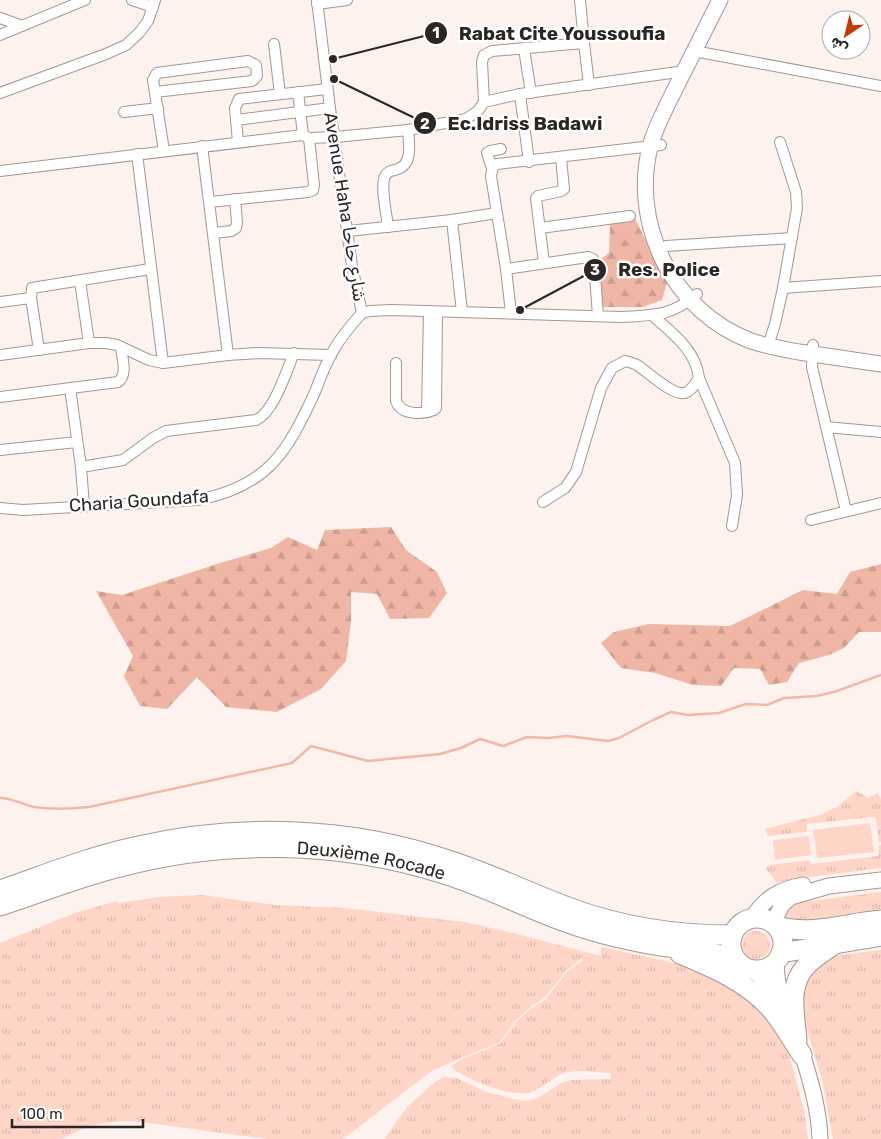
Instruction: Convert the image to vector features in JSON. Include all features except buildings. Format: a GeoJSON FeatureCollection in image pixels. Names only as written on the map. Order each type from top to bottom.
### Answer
{"type":"FeatureCollection","features":[{"type":"Feature","properties":{"kind":"highway","name":"Deuxième Rocade"},"geometry":{"type":"LineString","coordinates":[[0,890],[90,859],[158,842],[237,832],[316,834],[368,840],[445,859],[570,908],[615,922],[673,932],[732,936]]}},
{"type":"Feature","properties":{"kind":"highway","name":"Deuxième Rocade"},"geometry":{"type":"LineString","coordinates":[[0,906],[94,874],[143,861],[218,850],[294,848],[370,856],[419,867],[468,882],[582,928],[617,938],[660,946],[711,952],[736,960]]}},
{"type":"Feature","properties":{"kind":"highway"},"geometry":{"type":"LineString","coordinates":[[881,920],[815,930],[796,930],[774,924],[763,918],[752,918],[740,924],[732,936],[731,951],[736,960],[753,970],[763,969],[778,958],[835,944],[881,936]]}},
{"type":"Feature","properties":{"kind":"highway"},"geometry":{"type":"LineString","coordinates":[[774,924],[782,939],[778,958]]}},
{"type":"Feature","properties":{"kind":"highway"},"geometry":{"type":"LineString","coordinates":[[800,1047],[794,994],[798,979],[805,967],[835,944]]}},
{"type":"Feature","properties":{"kind":"highway"},"geometry":{"type":"LineString","coordinates":[[660,946],[714,969],[754,993],[775,1014],[800,1047]]}},
{"type":"Feature","properties":{"kind":"street"},"geometry":{"type":"LineString","coordinates":[[0,35],[85,0]]}},
{"type":"Feature","properties":{"kind":"street"},"geometry":{"type":"LineString","coordinates":[[0,91],[106,54],[126,44],[139,33],[148,21],[154,3],[132,0]]}},
{"type":"Feature","properties":{"kind":"street"},"geometry":{"type":"LineString","coordinates":[[317,2],[347,0]]}},
{"type":"Feature","properties":{"kind":"street"},"geometry":{"type":"LineString","coordinates":[[580,0],[589,85]]}},
{"type":"Feature","properties":{"kind":"street"},"geometry":{"type":"LineString","coordinates":[[693,297],[674,281],[653,237],[647,213],[647,167],[656,145],[669,124],[720,0]]}},
{"type":"Feature","properties":{"kind":"street"},"geometry":{"type":"LineString","coordinates":[[731,0],[685,71],[660,121],[656,145],[655,188],[656,208],[666,246],[703,312],[733,333],[881,364]]}},
{"type":"Feature","properties":{"kind":"street","name":"Avenue Haha شارع حاحا"},"geometry":{"type":"LineString","coordinates":[[317,2],[327,89],[352,266],[362,313],[377,310],[621,317],[668,313],[693,297]]}},
{"type":"Feature","properties":{"kind":"street"},"geometry":{"type":"LineString","coordinates":[[0,18],[22,26]]}},
{"type":"Feature","properties":{"kind":"street"},"geometry":{"type":"LineString","coordinates":[[0,171],[238,142],[306,137],[335,138],[408,130],[466,119],[478,111],[484,102],[482,62],[484,55],[492,52],[584,43]]}},
{"type":"Feature","properties":{"kind":"street"},"geometry":{"type":"LineString","coordinates":[[274,44],[280,94]]}},
{"type":"Feature","properties":{"kind":"street"},"geometry":{"type":"LineString","coordinates":[[524,49],[531,93]]}},
{"type":"Feature","properties":{"kind":"street"},"geometry":{"type":"LineString","coordinates":[[699,52],[881,86]]}},
{"type":"Feature","properties":{"kind":"street"},"geometry":{"type":"LineString","coordinates":[[155,92],[252,81],[257,76],[256,65],[248,62],[157,73],[154,78],[155,92],[164,151]]}},
{"type":"Feature","properties":{"kind":"street"},"geometry":{"type":"LineString","coordinates":[[484,102],[520,94],[685,71]]}},
{"type":"Feature","properties":{"kind":"street"},"geometry":{"type":"LineString","coordinates":[[238,142],[235,105],[239,99],[327,89]]}},
{"type":"Feature","properties":{"kind":"street"},"geometry":{"type":"LineString","coordinates":[[210,202],[313,190],[314,185],[298,92]]}},
{"type":"Feature","properties":{"kind":"street"},"geometry":{"type":"LineString","coordinates":[[520,94],[529,162]]}},
{"type":"Feature","properties":{"kind":"street"},"geometry":{"type":"LineString","coordinates":[[124,112],[158,108]]}},
{"type":"Feature","properties":{"kind":"street"},"geometry":{"type":"LineString","coordinates":[[236,120],[330,108]]}},
{"type":"Feature","properties":{"kind":"street"},"geometry":{"type":"LineString","coordinates":[[388,227],[384,181],[391,170],[400,168],[406,162],[409,153],[408,130]]}},
{"type":"Feature","properties":{"kind":"street"},"geometry":{"type":"LineString","coordinates":[[769,342],[783,288],[797,208],[796,192],[780,142]]}},
{"type":"Feature","properties":{"kind":"street"},"geometry":{"type":"LineString","coordinates":[[492,168],[497,164],[529,162],[656,145]]}},
{"type":"Feature","properties":{"kind":"street"},"geometry":{"type":"LineString","coordinates":[[202,146],[228,355]]}},
{"type":"Feature","properties":{"kind":"street"},"geometry":{"type":"LineString","coordinates":[[501,149],[487,153],[492,168],[491,176],[498,213],[511,313]]}},
{"type":"Feature","properties":{"kind":"street"},"geometry":{"type":"LineString","coordinates":[[137,154],[163,363]]}},
{"type":"Feature","properties":{"kind":"street"},"geometry":{"type":"LineString","coordinates":[[544,263],[537,197],[564,189],[561,158]]}},
{"type":"Feature","properties":{"kind":"street"},"geometry":{"type":"LineString","coordinates":[[214,234],[231,231],[236,228],[234,199]]}},
{"type":"Feature","properties":{"kind":"street"},"geometry":{"type":"LineString","coordinates":[[348,231],[498,213]]}},
{"type":"Feature","properties":{"kind":"street"},"geometry":{"type":"LineString","coordinates":[[540,228],[630,216]]}},
{"type":"Feature","properties":{"kind":"street"},"geometry":{"type":"LineString","coordinates":[[452,220],[462,312]]}},
{"type":"Feature","properties":{"kind":"street"},"geometry":{"type":"LineString","coordinates":[[666,246],[792,238]]}},
{"type":"Feature","properties":{"kind":"street"},"geometry":{"type":"LineString","coordinates":[[506,268],[588,257],[593,259],[598,316]]}},
{"type":"Feature","properties":{"kind":"street"},"geometry":{"type":"LineString","coordinates":[[39,350],[31,298],[31,290],[33,288],[150,269]]}},
{"type":"Feature","properties":{"kind":"street"},"geometry":{"type":"LineString","coordinates":[[80,281],[89,343]]}},
{"type":"Feature","properties":{"kind":"street"},"geometry":{"type":"LineString","coordinates":[[783,288],[881,281]]}},
{"type":"Feature","properties":{"kind":"street"},"geometry":{"type":"LineString","coordinates":[[0,302],[31,298]]}},
{"type":"Feature","properties":{"kind":"street"},"geometry":{"type":"LineString","coordinates":[[396,362],[396,401],[398,407],[406,412],[432,410],[433,312]]}},
{"type":"Feature","properties":{"kind":"street","name":"Charia Goundafa"},"geometry":{"type":"LineString","coordinates":[[0,508],[23,510],[197,500],[218,496],[248,482],[257,477],[278,458],[291,440],[331,355],[347,330],[362,313]]}},
{"type":"Feature","properties":{"kind":"street"},"geometry":{"type":"LineString","coordinates":[[652,315],[672,332],[694,356],[699,378],[735,463],[737,494],[732,526]]}},
{"type":"Feature","properties":{"kind":"street"},"geometry":{"type":"LineString","coordinates":[[0,355],[89,343],[112,343],[149,360],[163,363],[228,355],[331,355]]}},
{"type":"Feature","properties":{"kind":"street"},"geometry":{"type":"LineString","coordinates":[[0,397],[113,384],[121,380],[124,373],[121,347]]}},
{"type":"Feature","properties":{"kind":"street"},"geometry":{"type":"LineString","coordinates":[[812,350],[881,355]]}},
{"type":"Feature","properties":{"kind":"street"},"geometry":{"type":"LineString","coordinates":[[812,350],[812,367],[846,511]]}},
{"type":"Feature","properties":{"kind":"street"},"geometry":{"type":"LineString","coordinates":[[81,467],[119,461],[152,438],[166,431],[256,420],[267,411],[294,354]]}},
{"type":"Feature","properties":{"kind":"street"},"geometry":{"type":"LineString","coordinates":[[542,502],[566,488],[576,472],[601,388],[612,368],[625,361],[635,364],[659,382],[678,393],[685,393],[692,388],[699,378]]}},
{"type":"Feature","properties":{"kind":"street"},"geometry":{"type":"LineString","coordinates":[[70,388],[81,467],[84,506]]}},
{"type":"Feature","properties":{"kind":"street"},"geometry":{"type":"LineString","coordinates":[[826,427],[881,432]]}},
{"type":"Feature","properties":{"kind":"street"},"geometry":{"type":"LineString","coordinates":[[0,450],[77,442]]}},
{"type":"Feature","properties":{"kind":"street"},"geometry":{"type":"LineString","coordinates":[[811,520],[881,503]]}},
{"type":"Feature","properties":{"kind":"street"},"geometry":{"type":"LineString","coordinates":[[774,924],[778,910],[786,900],[829,886],[881,880]]}},
{"type":"Feature","properties":{"kind":"street"},"geometry":{"type":"LineString","coordinates":[[752,918],[765,901],[783,890],[814,884],[829,886]]}},
{"type":"Feature","properties":{"kind":"street"},"geometry":{"type":"LineString","coordinates":[[778,958],[777,982],[782,1002],[800,1047],[816,1102],[820,1139]]}},
{"type":"Feature","properties":{"kind":"street"},"geometry":{"type":"LineString","coordinates":[[753,970],[768,984],[782,1002]]}},
{"type":"Feature","properties":{"kind":"green space"},"geometry":{"type":"Polygon","coordinates":[[[634,217],[667,282],[662,300],[643,307],[599,307],[596,263],[609,253],[610,224],[634,217]]]}},
{"type":"Feature","properties":{"kind":"green space"},"geometry":{"type":"Polygon","coordinates":[[[391,527],[406,550],[437,572],[447,593],[429,618],[390,619],[377,594],[351,592],[351,621],[346,661],[321,689],[277,712],[226,707],[197,677],[167,709],[140,706],[124,676],[133,656],[96,591],[122,595],[271,548],[288,537],[317,550],[325,530],[391,527]]]}},
{"type":"Feature","properties":{"kind":"green space"},"geometry":{"type":"Polygon","coordinates":[[[881,564],[881,632],[859,632],[844,648],[829,655],[799,663],[787,682],[769,685],[760,669],[734,668],[721,686],[693,685],[655,673],[621,668],[601,643],[614,632],[649,624],[730,626],[803,590],[837,594],[850,572],[881,564]]]}},
{"type":"Feature","properties":{"kind":"green space"},"geometry":{"type":"Polygon","coordinates":[[[857,791],[868,798],[878,793],[881,799],[881,842],[879,843],[876,819],[873,817],[807,824],[807,832],[768,836],[765,829],[823,814],[838,806],[857,791]]]}},
{"type":"Feature","properties":{"kind":"green space"},"geometry":{"type":"Polygon","coordinates":[[[870,823],[874,852],[817,858],[813,830],[870,823]]]}},
{"type":"Feature","properties":{"kind":"green space"},"geometry":{"type":"Polygon","coordinates":[[[809,836],[811,855],[775,860],[773,840],[809,836]]]}},
{"type":"Feature","properties":{"kind":"green space"},"geometry":{"type":"Polygon","coordinates":[[[879,845],[881,845],[881,868],[787,880],[777,883],[766,869],[770,865],[809,860],[811,864],[878,856],[879,845]]]}},
{"type":"Feature","properties":{"kind":"green space"},"geometry":{"type":"Polygon","coordinates":[[[881,892],[881,909],[800,922],[787,920],[785,917],[788,909],[795,903],[881,892]]]}},
{"type":"Feature","properties":{"kind":"green space"},"geometry":{"type":"Polygon","coordinates":[[[202,895],[275,905],[345,908],[464,922],[601,956],[601,947],[688,966],[734,986],[763,1010],[785,1044],[791,1061],[804,1111],[808,1139],[384,1139],[408,1106],[436,1081],[444,1077],[457,1078],[486,1092],[522,1101],[536,1099],[563,1082],[571,1080],[611,1079],[611,1073],[576,1071],[560,1075],[531,1092],[513,1093],[479,1083],[452,1068],[458,1061],[501,1043],[517,1021],[533,1007],[545,1000],[568,971],[583,960],[582,958],[567,970],[544,998],[516,1020],[500,1042],[433,1070],[342,1139],[266,1139],[124,1121],[87,1127],[61,1139],[0,1139],[0,943],[75,913],[117,901],[118,903],[159,897],[202,895]]]}},
{"type":"Feature","properties":{"kind":"green space"},"geometry":{"type":"Polygon","coordinates":[[[756,931],[766,935],[770,945],[766,955],[756,959],[746,955],[742,945],[746,935],[756,931]]]}},
{"type":"Feature","properties":{"kind":"green space"},"geometry":{"type":"Polygon","coordinates":[[[881,950],[881,1139],[833,1139],[822,1079],[800,1008],[803,980],[823,957],[881,950]]]}},
{"type":"Feature","properties":{"kind":"waterway"},"geometry":{"type":"LineString","coordinates":[[0,798],[41,808],[89,807],[292,763],[311,746],[368,761],[440,754],[461,748],[480,739],[503,746],[527,737],[548,738],[567,736],[608,741],[619,738],[671,712],[688,715],[719,713],[746,704],[767,705],[784,698],[817,696],[837,691],[881,675]]}},
{"type":"Feature","properties":{"kind":"place","name":"Rabat Cite Youssoufia"},"geometry":{"type":"Point","coordinates":[333,59]}},
{"type":"Feature","properties":{"kind":"place","name":"Ec.Idriss Badawi"},"geometry":{"type":"Point","coordinates":[334,79]}},
{"type":"Feature","properties":{"kind":"place","name":"Res. Police"},"geometry":{"type":"Point","coordinates":[520,310]}}]}
